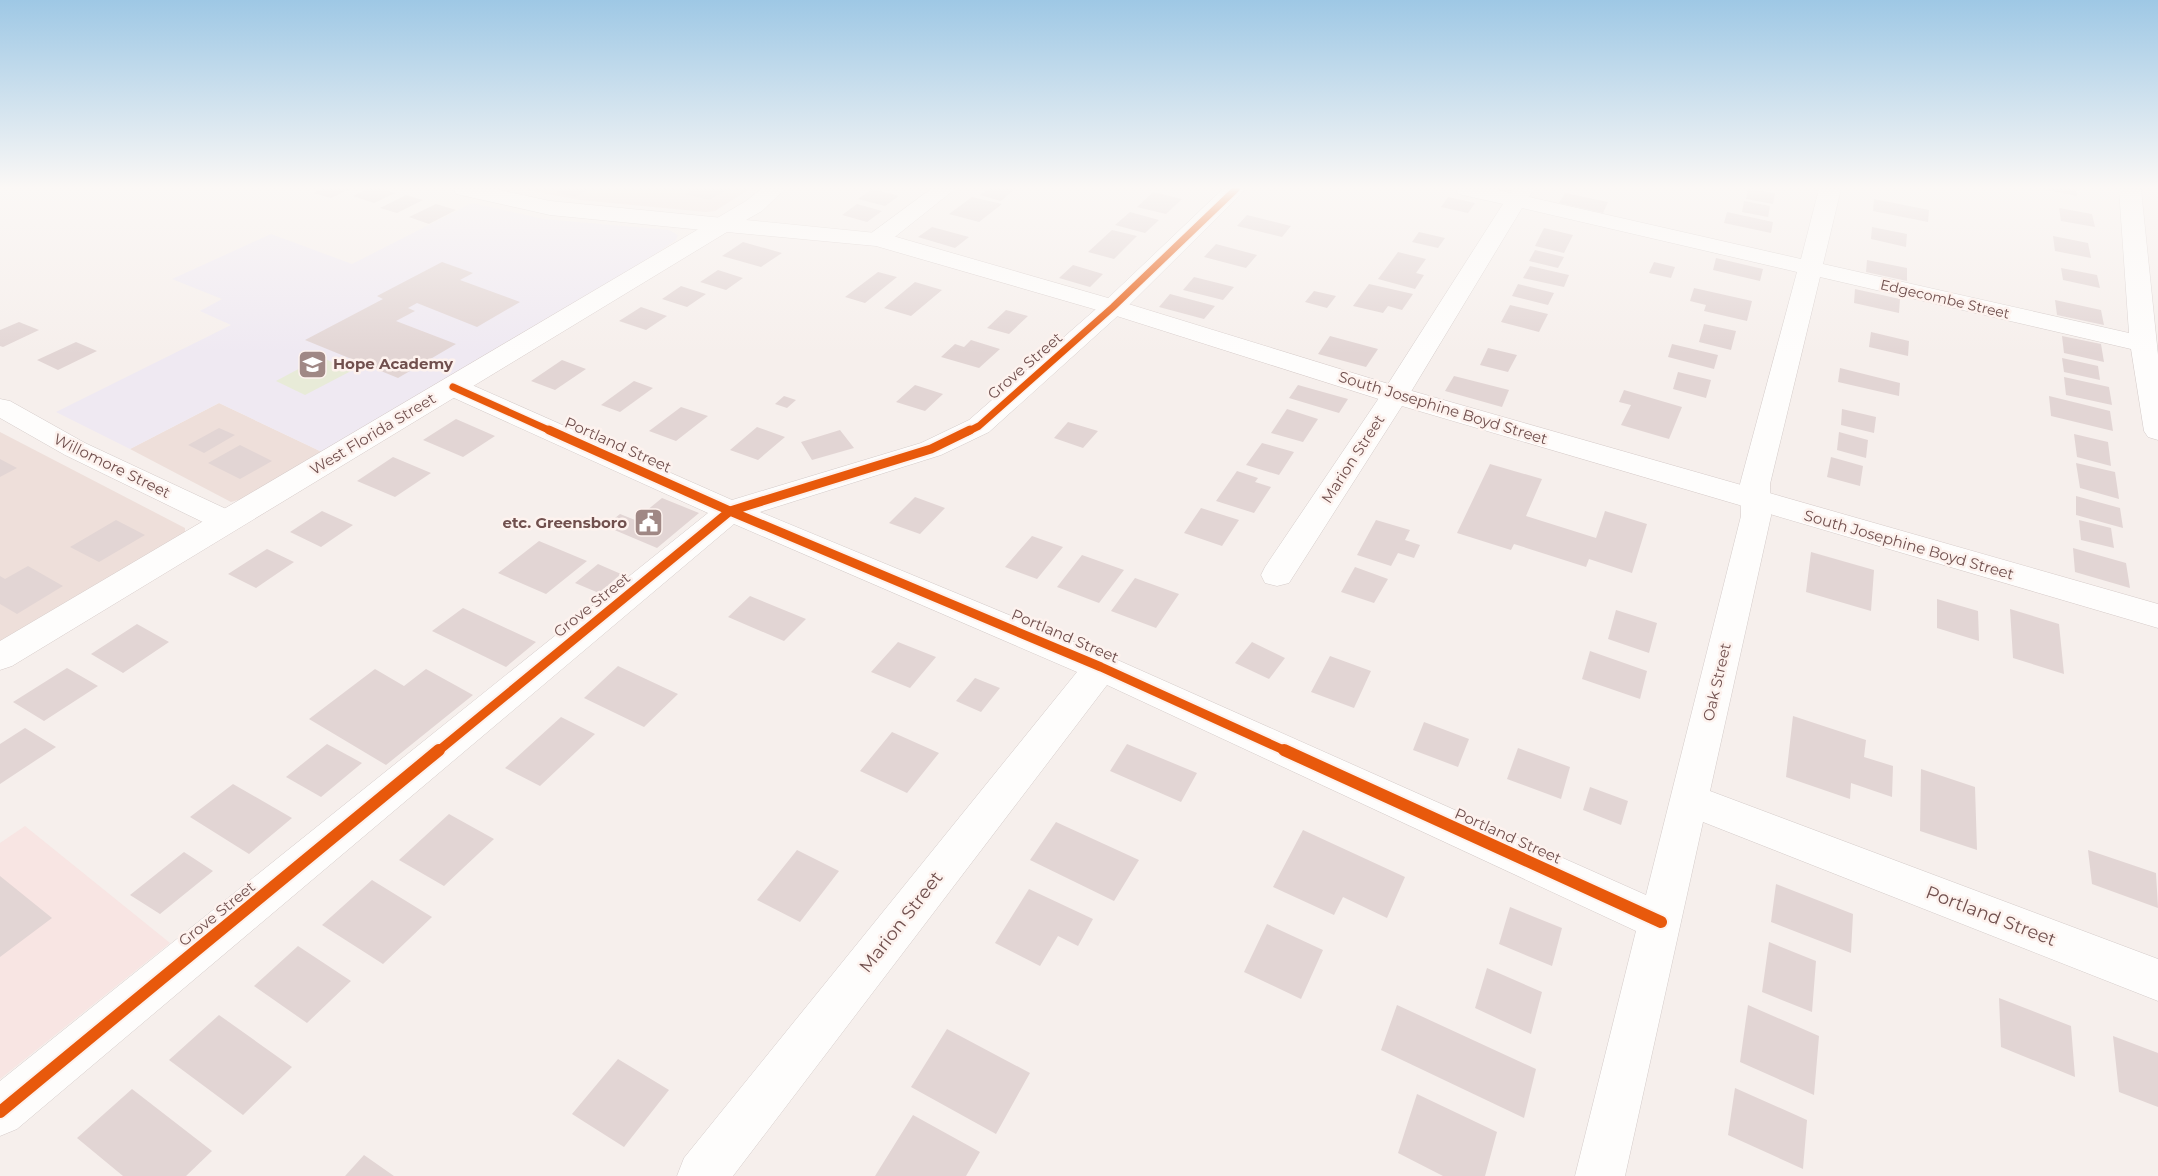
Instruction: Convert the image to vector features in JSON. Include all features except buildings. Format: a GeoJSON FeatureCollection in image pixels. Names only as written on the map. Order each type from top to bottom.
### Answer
{"type":"FeatureCollection","features":[{"type":"Feature","properties":{"kind":"street","name":"West Florida Street"},"geometry":{"type":"LineString","coordinates":[[0,657],[692,244]]}},
{"type":"Feature","properties":{"kind":"street","name":"South Josephine Boyd Street"},"geometry":{"type":"LineString","coordinates":[[895,244],[1113,307],[1395,395],[2158,616]]}},
{"type":"Feature","properties":{"kind":"street","name":"Grove Street"},"geometry":{"type":"LineString","coordinates":[[0,1112],[730,511],[931,449],[979,426],[1113,307],[1179,244]]}},
{"type":"Feature","properties":{"kind":"street","name":"Marion Street"},"geometry":{"type":"LineString","coordinates":[[1277,575],[1395,395],[1489,244]]}},
{"type":"Feature","properties":{"kind":"street","name":"Edgecombe Street"},"geometry":{"type":"LineString","coordinates":[[1712,244],[1811,269],[2143,344]]}},
{"type":"Feature","properties":{"kind":"street","name":"Oak Street"},"geometry":{"type":"LineString","coordinates":[[1600,1176],[1756,516],[1755,484],[1817,244]]}},
{"type":"Feature","properties":{"kind":"street"},"geometry":{"type":"LineString","coordinates":[[2135,244],[2143,344],[2158,431]]}},
{"type":"Feature","properties":{"kind":"street","name":"Portland Street"},"geometry":{"type":"LineString","coordinates":[[453,387],[730,511],[1101,668],[1660,922]]}},
{"type":"Feature","properties":{"kind":"street","name":"Willomore Street"},"geometry":{"type":"LineString","coordinates":[[0,407],[75,449],[226,521]]}},
{"type":"Feature","properties":{"kind":"street","name":"Marion Street"},"geometry":{"type":"LineString","coordinates":[[702,1176],[1101,668]]}},
{"type":"Feature","properties":{"kind":"street","name":"Portland Street"},"geometry":{"type":"LineString","coordinates":[[1689,800],[2158,980]]}},
{"type":"Feature","properties":{"kind":"shaded area","name":"Hope Academy"},"geometry":{"type":"Polygon","coordinates":[[[249,244],[298,244],[352,264],[392,244],[670,244],[322,452],[219,403],[130,449],[56,412],[231,325],[200,311],[222,299],[172,279],[249,244]]]}},
{"type":"Feature","properties":{"kind":"shaded area"},"geometry":{"type":"Polygon","coordinates":[[[219,403],[322,452],[245,498],[231,502],[130,449],[219,403]]]}},
{"type":"Feature","properties":{"kind":"shaded area"},"geometry":{"type":"Polygon","coordinates":[[[0,432],[185,528],[185,532],[0,641],[0,432]]]}},
{"type":"Feature","properties":{"kind":"shaded area"},"geometry":{"type":"Polygon","coordinates":[[[25,826],[170,943],[0,1079],[0,843],[25,826]]]}},
{"type":"Feature","properties":{"kind":"green space"},"geometry":{"type":"Polygon","coordinates":[[[321,357],[351,371],[305,395],[276,381],[321,357]]]}},
{"type":"Feature","properties":{"kind":"cycle path"},"geometry":{"type":"LineString","coordinates":[[0,1112],[730,511],[931,449],[979,426],[1113,307],[1179,244]]}},
{"type":"Feature","properties":{"kind":"cycle path"},"geometry":{"type":"LineString","coordinates":[[453,387],[730,511],[1101,667],[1661,922]]}},
{"type":"Feature","properties":{"kind":"place","name":"Hope Academy"},"geometry":{"type":"Point","coordinates":[312,364]}},
{"type":"Feature","properties":{"kind":"place","name":"etc. Greensboro"},"geometry":{"type":"Point","coordinates":[648,523]}}]}
